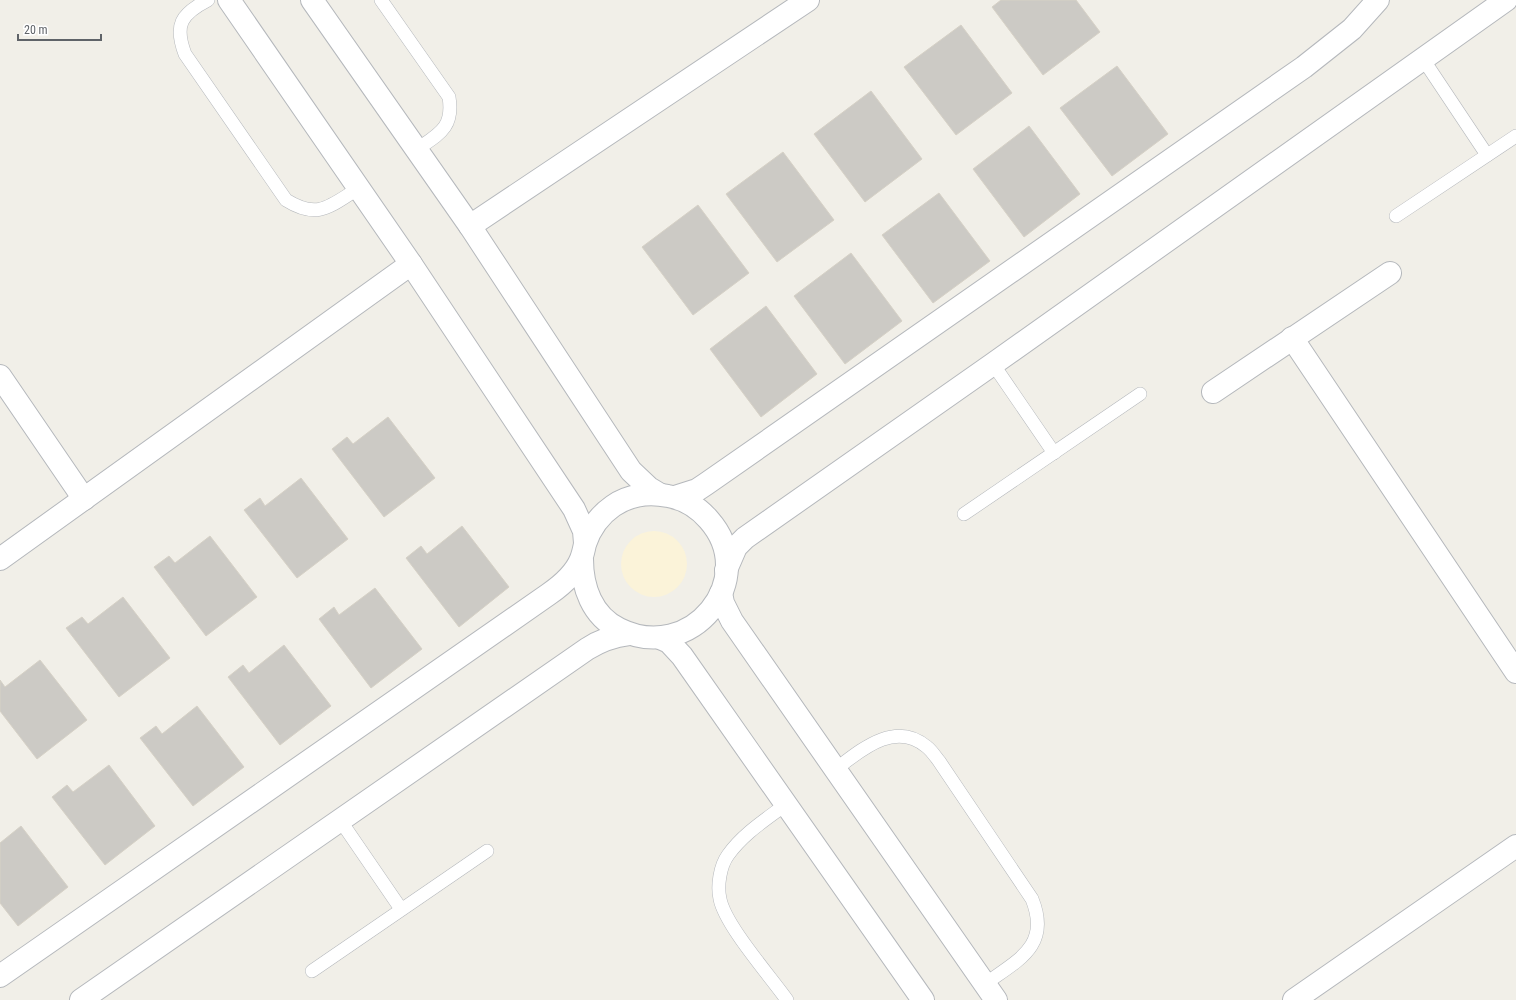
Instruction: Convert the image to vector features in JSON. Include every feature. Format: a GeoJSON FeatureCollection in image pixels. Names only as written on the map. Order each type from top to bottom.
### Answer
{"type":"FeatureCollection","features":[{"type":"Feature","properties":{"kind":"street"},"geometry":{"type":"LineString","coordinates":[[229,0],[411,264],[574,509],[584,531],[582,574],[586,590],[592,604],[602,617],[615,627],[629,634],[644,638],[660,638],[676,635],[690,629],[703,619],[713,607],[721,593],[726,570],[736,547],[745,538],[1506,0]]}},
{"type":"Feature","properties":{"kind":"street"},"geometry":{"type":"LineString","coordinates":[[312,0],[470,226],[631,471],[649,488],[690,503],[703,513],[721,538],[724,549],[726,570]]}},
{"type":"Feature","properties":{"kind":"street"},"geometry":{"type":"LineString","coordinates":[[0,976],[549,594],[573,572],[584,551],[592,528],[602,516],[614,506],[628,498],[643,494],[686,495],[701,487],[1304,67],[1352,29],[1378,0]]}},
{"type":"Feature","properties":{"kind":"street"},"geometry":{"type":"LineString","coordinates":[[470,226],[801,2]]}},
{"type":"Feature","properties":{"kind":"street"},"geometry":{"type":"LineString","coordinates":[[0,559],[411,264]]}},
{"type":"Feature","properties":{"kind":"street"},"geometry":{"type":"LineString","coordinates":[[1213,392],[1390,273]]}},
{"type":"Feature","properties":{"kind":"street"},"geometry":{"type":"LineString","coordinates":[[1292,338],[1516,672]]}},
{"type":"Feature","properties":{"kind":"street"},"geometry":{"type":"LineString","coordinates":[[0,376],[84,499]]}},
{"type":"Feature","properties":{"kind":"street"},"geometry":{"type":"LineString","coordinates":[[721,593],[725,608],[732,621],[990,992]]}},
{"type":"Feature","properties":{"kind":"street"},"geometry":{"type":"LineString","coordinates":[[81,1000],[587,649],[600,641],[614,636],[629,634]]}},
{"type":"Feature","properties":{"kind":"street"},"geometry":{"type":"LineString","coordinates":[[660,638],[669,642],[682,656],[923,1000]]}},
{"type":"Feature","properties":{"kind":"street"},"geometry":{"type":"LineString","coordinates":[[1294,1000],[1516,846]]}},
{"type":"Feature","properties":{"kind":"lane"},"geometry":{"type":"LineString","coordinates":[[208,0],[191,8],[181,22],[179,38],[185,54],[286,200],[299,208],[314,211],[330,207],[358,188]]}},
{"type":"Feature","properties":{"kind":"lane"},"geometry":{"type":"LineString","coordinates":[[381,0],[449,97],[451,110],[448,123],[440,133],[416,150]]}},
{"type":"Feature","properties":{"kind":"lane"},"geometry":{"type":"LineString","coordinates":[[1423,59],[1487,155]]}},
{"type":"Feature","properties":{"kind":"lane"},"geometry":{"type":"LineString","coordinates":[[1396,216],[1516,136]]}},
{"type":"Feature","properties":{"kind":"lane"},"geometry":{"type":"LineString","coordinates":[[993,364],[1054,453]]}},
{"type":"Feature","properties":{"kind":"lane"},"geometry":{"type":"LineString","coordinates":[[964,514],[1140,394]]}},
{"type":"Feature","properties":{"kind":"lane"},"geometry":{"type":"LineString","coordinates":[[836,769],[872,743],[890,736],[909,738],[926,746],[939,761],[1032,899],[1038,914],[1038,930],[1032,945],[990,992]]}},
{"type":"Feature","properties":{"kind":"lane"},"geometry":{"type":"LineString","coordinates":[[785,805],[740,840],[726,856],[719,877],[719,891],[720,899],[727,919],[787,1000]]}},
{"type":"Feature","properties":{"kind":"lane"},"geometry":{"type":"LineString","coordinates":[[340,820],[401,909]]}},
{"type":"Feature","properties":{"kind":"lane"},"geometry":{"type":"LineString","coordinates":[[312,970],[487,851]]}},
{"type":"Feature","properties":{"kind":"sand"},"geometry":{"type":"Polygon","coordinates":[[[654,531],[667,534],[677,541],[684,551],[687,564],[684,577],[677,587],[667,594],[654,597],[641,594],[631,587],[624,577],[621,564],[624,551],[631,541],[641,534],[654,531]]]}},
{"type":"Feature","properties":{"kind":"building"},"geometry":{"type":"Polygon","coordinates":[[[1001,0],[1076,0],[1100,32],[1043,75],[992,7],[1001,0]]]}},
{"type":"Feature","properties":{"kind":"building"},"geometry":{"type":"Polygon","coordinates":[[[961,25],[1012,93],[956,135],[904,67],[961,25]]]}},
{"type":"Feature","properties":{"kind":"building"},"geometry":{"type":"Polygon","coordinates":[[[1117,66],[1168,134],[1112,176],[1060,108],[1117,66]]]}},
{"type":"Feature","properties":{"kind":"building"},"geometry":{"type":"Polygon","coordinates":[[[871,91],[922,159],[865,202],[814,134],[871,91]]]}},
{"type":"Feature","properties":{"kind":"building"},"geometry":{"type":"Polygon","coordinates":[[[1029,126],[1080,194],[1024,237],[973,169],[1029,126]]]}},
{"type":"Feature","properties":{"kind":"building"},"geometry":{"type":"Polygon","coordinates":[[[783,152],[834,220],[777,262],[726,194],[783,152]]]}},
{"type":"Feature","properties":{"kind":"building"},"geometry":{"type":"Polygon","coordinates":[[[939,193],[990,261],[933,303],[882,235],[939,193]]]}},
{"type":"Feature","properties":{"kind":"building"},"geometry":{"type":"Polygon","coordinates":[[[698,205],[749,273],[693,315],[642,247],[698,205]]]}},
{"type":"Feature","properties":{"kind":"building"},"geometry":{"type":"Polygon","coordinates":[[[851,253],[902,321],[845,364],[794,296],[851,253]]]}},
{"type":"Feature","properties":{"kind":"building"},"geometry":{"type":"Polygon","coordinates":[[[766,306],[817,374],[761,417],[710,349],[766,306]]]}},
{"type":"Feature","properties":{"kind":"building"},"geometry":{"type":"Polygon","coordinates":[[[388,417],[435,478],[384,517],[332,449],[347,437],[353,444],[388,417]]]}},
{"type":"Feature","properties":{"kind":"building"},"geometry":{"type":"Polygon","coordinates":[[[301,478],[348,539],[297,578],[244,510],[260,498],[265,506],[301,478]]]}},
{"type":"Feature","properties":{"kind":"building"},"geometry":{"type":"Polygon","coordinates":[[[462,526],[509,587],[459,627],[406,558],[421,546],[427,554],[462,526]]]}},
{"type":"Feature","properties":{"kind":"building"},"geometry":{"type":"Polygon","coordinates":[[[210,536],[257,597],[206,636],[154,567],[169,556],[175,563],[210,536]]]}},
{"type":"Feature","properties":{"kind":"building"},"geometry":{"type":"Polygon","coordinates":[[[375,588],[422,649],[371,688],[319,619],[334,607],[339,615],[375,588]]]}},
{"type":"Feature","properties":{"kind":"building"},"geometry":{"type":"Polygon","coordinates":[[[123,597],[170,658],[119,697],[66,628],[82,617],[88,624],[123,597]]]}},
{"type":"Feature","properties":{"kind":"building"},"geometry":{"type":"Polygon","coordinates":[[[284,645],[331,706],[280,745],[228,677],[243,665],[249,673],[284,645]]]}},
{"type":"Feature","properties":{"kind":"building"},"geometry":{"type":"Polygon","coordinates":[[[40,660],[87,720],[37,759],[0,711],[0,680],[5,687],[40,660]]]}},
{"type":"Feature","properties":{"kind":"building"},"geometry":{"type":"Polygon","coordinates":[[[197,706],[244,767],[193,806],[140,738],[156,726],[162,734],[197,706]]]}},
{"type":"Feature","properties":{"kind":"building"},"geometry":{"type":"Polygon","coordinates":[[[109,765],[155,826],[105,865],[52,797],[67,785],[73,792],[109,765]]]}},
{"type":"Feature","properties":{"kind":"building"},"geometry":{"type":"Polygon","coordinates":[[[21,826],[68,887],[18,926],[0,903],[0,843],[21,826]]]}}]}
